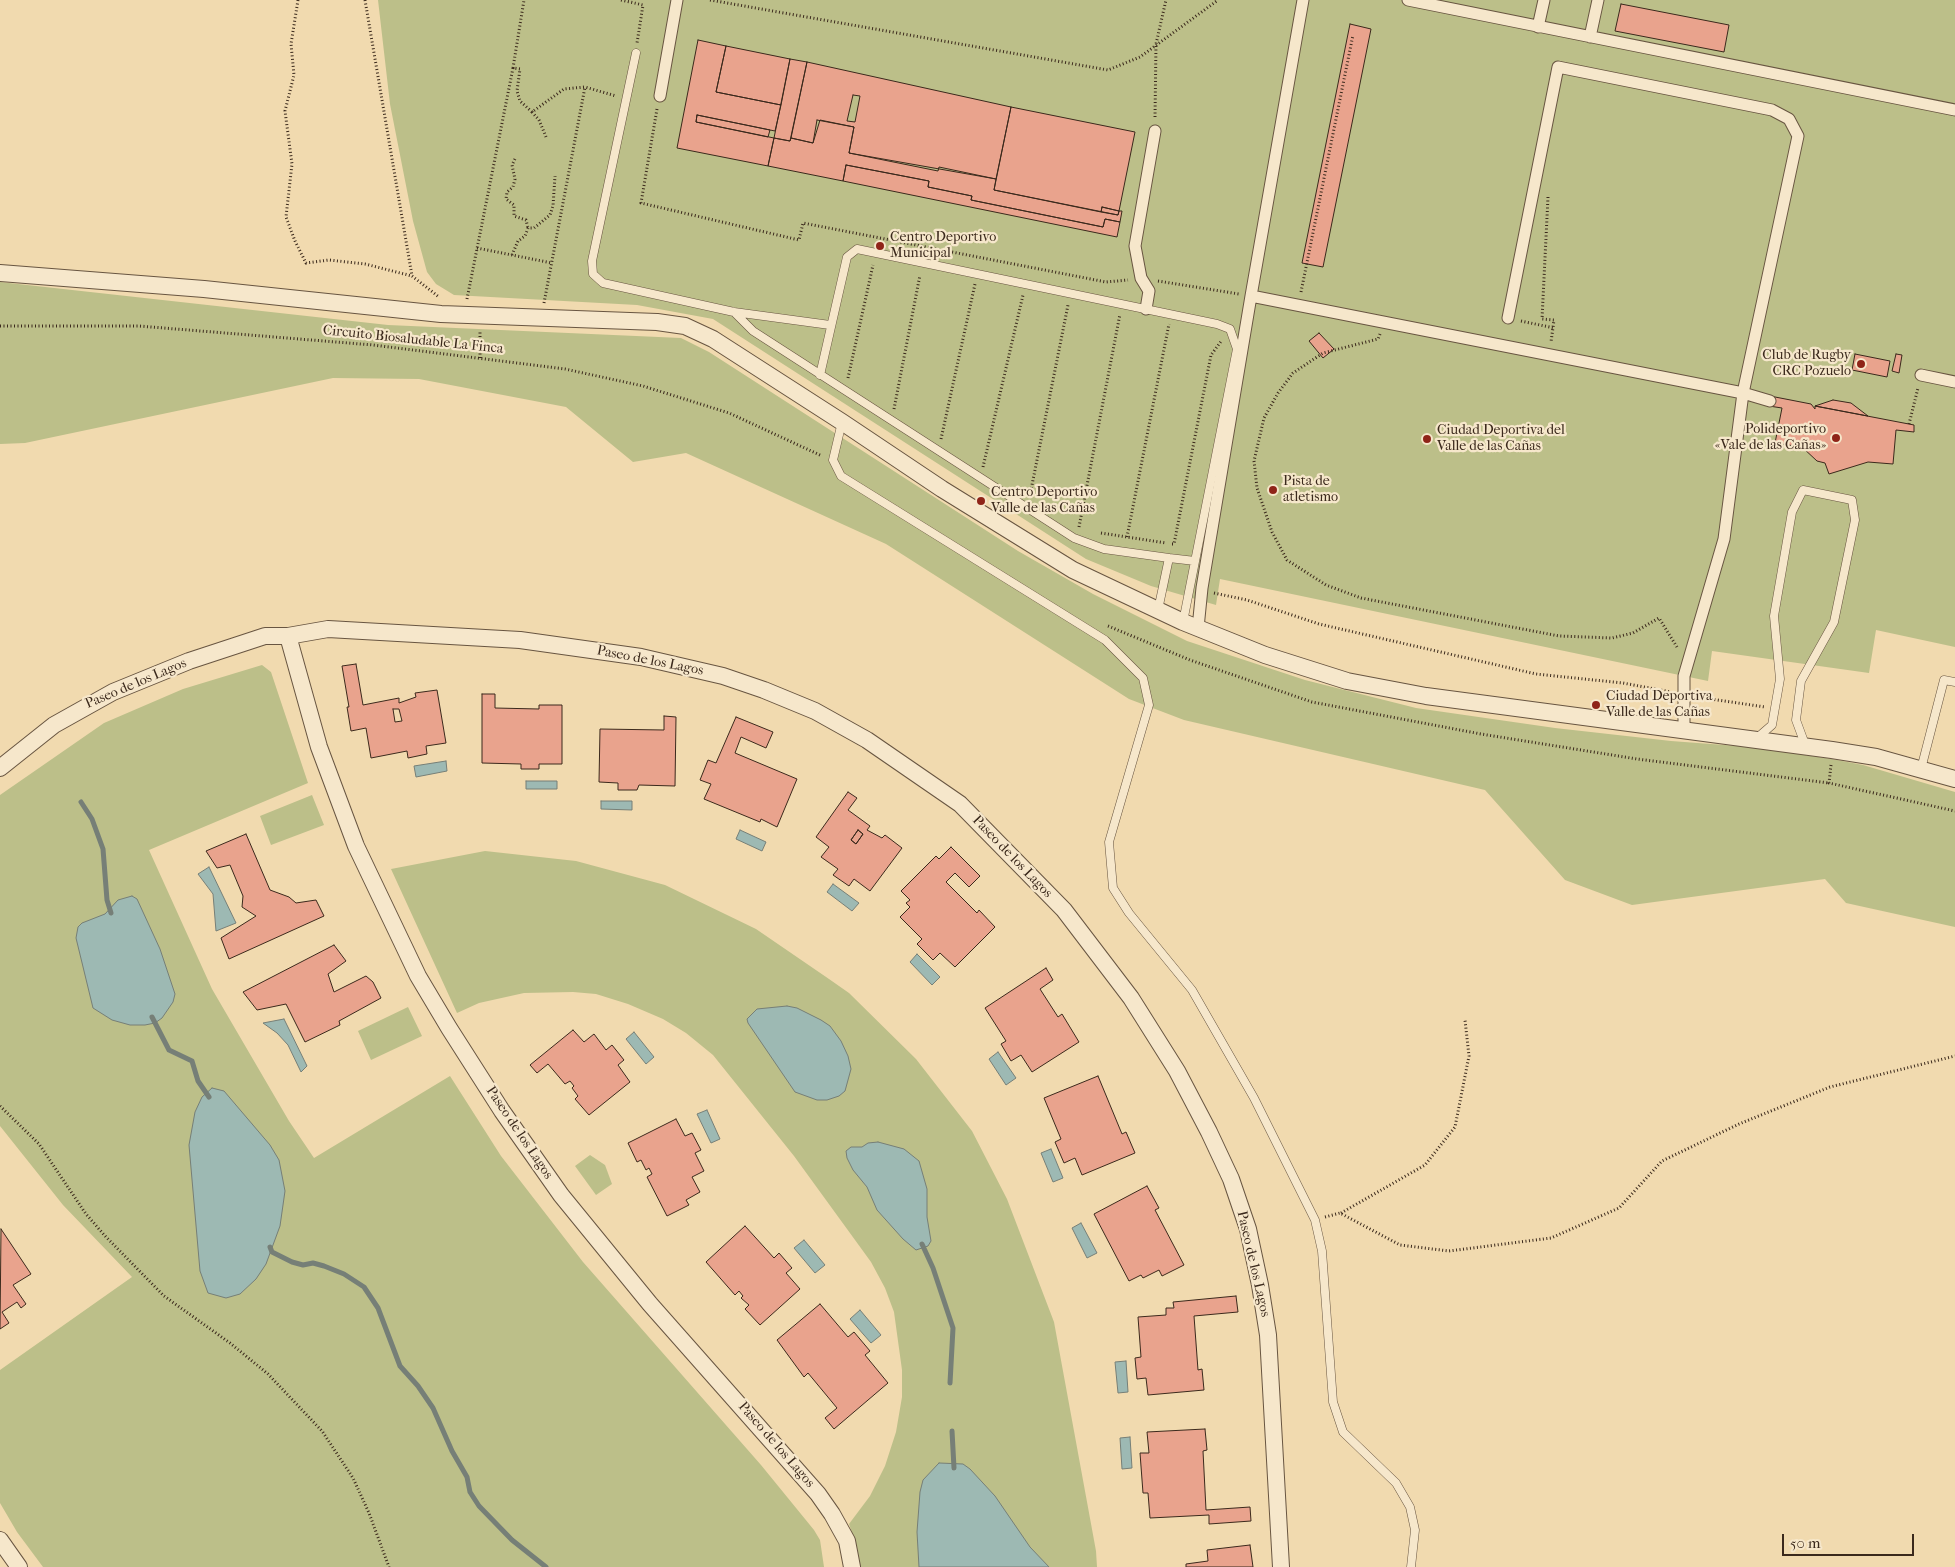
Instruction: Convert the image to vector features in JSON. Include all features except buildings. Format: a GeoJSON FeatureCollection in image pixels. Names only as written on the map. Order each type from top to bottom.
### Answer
{"type":"FeatureCollection","features":[{"type":"Feature","properties":{"kind":"street"},"geometry":{"type":"LineString","coordinates":[[660,96],[677,0]]}},
{"type":"Feature","properties":{"kind":"street"},"geometry":{"type":"LineString","coordinates":[[1190,625],[1202,588],[1303,0]]}},
{"type":"Feature","properties":{"kind":"street"},"geometry":{"type":"LineString","coordinates":[[1408,0],[1955,110]]}},
{"type":"Feature","properties":{"kind":"street"},"geometry":{"type":"LineString","coordinates":[[1538,27],[1544,0]]}},
{"type":"Feature","properties":{"kind":"street"},"geometry":{"type":"LineString","coordinates":[[1590,37],[1598,0]]}},
{"type":"Feature","properties":{"kind":"street"},"geometry":{"type":"LineString","coordinates":[[1508,318],[1558,67],[1772,110],[1789,119],[1798,136],[1743,393],[1724,539],[1684,676],[1684,731]]}},
{"type":"Feature","properties":{"kind":"street"},"geometry":{"type":"LineString","coordinates":[[1146,309],[1149,291],[1141,278],[1135,246],[1154,130]]}},
{"type":"Feature","properties":{"kind":"street"},"geometry":{"type":"LineString","coordinates":[[0,273],[194,289],[464,315],[657,322],[685,326],[713,339],[942,489],[1073,570],[1190,625],[1265,656],[1347,681],[1504,708],[1876,757],[1955,779]]}},
{"type":"Feature","properties":{"kind":"street"},"geometry":{"type":"LineString","coordinates":[[1251,296],[1743,393],[1770,401]]}},
{"type":"Feature","properties":{"kind":"street"},"geometry":{"type":"LineString","coordinates":[[1922,375],[1955,382]]}},
{"type":"Feature","properties":{"kind":"street","name":"Paseo de los Lagos"},"geometry":{"type":"LineString","coordinates":[[0,768],[54,724],[113,692],[189,661],[265,636],[288,636],[328,629],[520,640],[641,657],[723,676],[764,690],[824,716],[867,740],[960,804],[1064,910],[1102,957],[1178,1071],[1231,1180],[1248,1229],[1260,1285],[1268,1335],[1280,1567]]}},
{"type":"Feature","properties":{"kind":"street","name":"Paseo de los Lagos"},"geometry":{"type":"LineString","coordinates":[[288,636],[319,747],[356,846],[418,976],[449,1028],[502,1111],[561,1195],[650,1304],[818,1494],[847,1541],[852,1567]]}},
{"type":"Feature","properties":{"kind":"street"},"geometry":{"type":"LineString","coordinates":[[0,1540],[19,1567]]}},
{"type":"Feature","properties":{"kind":"lane"},"geometry":{"type":"LineString","coordinates":[[636,53],[592,261],[593,274],[603,283],[734,312],[830,325]]}},
{"type":"Feature","properties":{"kind":"lane"},"geometry":{"type":"LineString","coordinates":[[820,375],[847,257],[856,249],[1217,324],[1230,329],[1237,349],[1195,561],[1190,625]]}},
{"type":"Feature","properties":{"kind":"lane"},"geometry":{"type":"LineString","coordinates":[[734,312],[753,331],[1074,538],[1104,549],[1195,561]]}},
{"type":"Feature","properties":{"kind":"lane"},"geometry":{"type":"LineString","coordinates":[[842,422],[833,460],[841,476],[1104,640],[1143,678],[1149,705],[1109,842],[1113,888],[1129,913],[1192,990],[1254,1098],[1315,1220],[1322,1251],[1333,1402],[1343,1432],[1396,1483],[1410,1507],[1415,1530],[1411,1567]]}},
{"type":"Feature","properties":{"kind":"lane"},"geometry":{"type":"LineString","coordinates":[[1755,740],[1772,725],[1780,679],[1774,616],[1792,512],[1803,490],[1852,500],[1855,520],[1834,622],[1801,681],[1796,720],[1806,747]]}},
{"type":"Feature","properties":{"kind":"lane"},"geometry":{"type":"LineString","coordinates":[[1158,610],[1170,558]]}},
{"type":"Feature","properties":{"kind":"lane"},"geometry":{"type":"LineString","coordinates":[[1921,769],[1944,680],[1955,682]]}},
{"type":"Feature","properties":{"kind":"path"},"geometry":{"type":"LineString","coordinates":[[298,0],[291,44],[294,76],[285,111],[292,164],[286,217],[306,263],[329,260],[365,264],[412,276],[464,315],[513,68],[524,0]]}},
{"type":"Feature","properties":{"kind":"path"},"geometry":{"type":"LineString","coordinates":[[365,0],[412,276]]}},
{"type":"Feature","properties":{"kind":"path"},"geometry":{"type":"LineString","coordinates":[[621,0],[643,5],[636,53]]}},
{"type":"Feature","properties":{"kind":"path"},"geometry":{"type":"LineString","coordinates":[[710,0],[1108,70],[1140,57],[1218,0]]}},
{"type":"Feature","properties":{"kind":"path"},"geometry":{"type":"LineString","coordinates":[[1154,130],[1156,44],[1166,0]]}},
{"type":"Feature","properties":{"kind":"path"},"geometry":{"type":"LineString","coordinates":[[1298,305],[1353,35]]}},
{"type":"Feature","properties":{"kind":"path"},"geometry":{"type":"LineString","coordinates":[[513,68],[520,69],[517,92],[520,101],[539,120],[546,137]]}},
{"type":"Feature","properties":{"kind":"path"},"geometry":{"type":"LineString","coordinates":[[532,112],[564,89],[585,87],[626,99]]}},
{"type":"Feature","properties":{"kind":"path"},"geometry":{"type":"LineString","coordinates":[[542,318],[585,87]]}},
{"type":"Feature","properties":{"kind":"path"},"geometry":{"type":"LineString","coordinates":[[660,96],[641,203],[798,240],[803,223],[1106,282],[1141,278],[1251,296]]}},
{"type":"Feature","properties":{"kind":"path"},"geometry":{"type":"LineString","coordinates":[[512,255],[518,240],[525,236],[528,228],[526,220],[514,216],[514,205],[506,198],[506,192],[512,187],[515,179],[512,165],[515,159]]}},
{"type":"Feature","properties":{"kind":"path"},"geometry":{"type":"LineString","coordinates":[[528,228],[534,228],[550,215],[553,206],[555,176]]}},
{"type":"Feature","properties":{"kind":"path"},"geometry":{"type":"LineString","coordinates":[[1536,177],[1549,180],[1542,319],[1554,320],[1549,355]]}},
{"type":"Feature","properties":{"kind":"path"},"geometry":{"type":"LineString","coordinates":[[855,384],[848,379],[879,238]]}},
{"type":"Feature","properties":{"kind":"path"},"geometry":{"type":"LineString","coordinates":[[894,409],[925,247]]}},
{"type":"Feature","properties":{"kind":"path"},"geometry":{"type":"LineString","coordinates":[[477,248],[552,264]]}},
{"type":"Feature","properties":{"kind":"path"},"geometry":{"type":"LineString","coordinates":[[940,440],[981,258]]}},
{"type":"Feature","properties":{"kind":"path"},"geometry":{"type":"LineString","coordinates":[[983,468],[1029,267]]}},
{"type":"Feature","properties":{"kind":"path"},"geometry":{"type":"LineString","coordinates":[[1023,494],[1030,498],[1074,276]]}},
{"type":"Feature","properties":{"kind":"path"},"geometry":{"type":"LineString","coordinates":[[1078,530],[1122,304]]}},
{"type":"Feature","properties":{"kind":"path"},"geometry":{"type":"LineString","coordinates":[[1127,537],[1170,314]]}},
{"type":"Feature","properties":{"kind":"path"},"geometry":{"type":"LineString","coordinates":[[480,358],[481,315]]}},
{"type":"Feature","properties":{"kind":"path"},"geometry":{"type":"LineString","coordinates":[[1508,318],[1554,328]]}},
{"type":"Feature","properties":{"kind":"path"},"geometry":{"type":"LineString","coordinates":[[1383,322],[1378,339],[1323,353],[1293,373],[1264,418],[1254,461],[1257,488],[1272,532],[1288,560],[1326,586],[1361,598],[1559,636],[1612,638],[1633,634],[1659,618],[1688,664]]}},
{"type":"Feature","properties":{"kind":"path","name":"Circuito Biosaludable La Finca"},"geometry":{"type":"LineString","coordinates":[[0,326],[139,326],[373,345],[566,369],[644,386],[729,412],[810,451]]}},
{"type":"Feature","properties":{"kind":"path"},"geometry":{"type":"LineString","coordinates":[[1094,532],[1174,544],[1211,355],[1230,329]]}},
{"type":"Feature","properties":{"kind":"path"},"geometry":{"type":"LineString","coordinates":[[1909,424],[1922,375]]}},
{"type":"Feature","properties":{"kind":"path"},"geometry":{"type":"LineString","coordinates":[[886,404],[900,414]]}},
{"type":"Feature","properties":{"kind":"path"},"geometry":{"type":"LineString","coordinates":[[934,435],[946,444]]}},
{"type":"Feature","properties":{"kind":"path"},"geometry":{"type":"LineString","coordinates":[[975,462],[990,472]]}},
{"type":"Feature","properties":{"kind":"path"},"geometry":{"type":"LineString","coordinates":[[1072,525],[1078,530],[1086,531]]}},
{"type":"Feature","properties":{"kind":"path"},"geometry":{"type":"LineString","coordinates":[[1202,588],[1327,626],[1536,674],[1623,683],[1674,693]]}},
{"type":"Feature","properties":{"kind":"path"},"geometry":{"type":"LineString","coordinates":[[1692,696],[1775,708]]}},
{"type":"Feature","properties":{"kind":"path"},"geometry":{"type":"LineString","coordinates":[[1832,750],[1829,784],[1955,811]]}},
{"type":"Feature","properties":{"kind":"path"},"geometry":{"type":"LineString","coordinates":[[1315,1220],[1340,1213],[1425,1165],[1454,1127],[1469,1056],[1465,1020]]}},
{"type":"Feature","properties":{"kind":"path"},"geometry":{"type":"LineString","coordinates":[[1340,1213],[1400,1245],[1440,1250],[1450,1251],[1551,1238],[1619,1208],[1662,1161],[1739,1124],[1830,1087],[1955,1056]]}},
{"type":"Feature","properties":{"kind":"path"},"geometry":{"type":"LineString","coordinates":[[0,1106],[39,1144],[86,1214],[164,1296],[230,1343],[268,1374],[322,1431],[353,1478],[369,1512],[389,1567]]}},
{"type":"Feature","properties":{"kind":"green space","name":"Ciudad Deportiva del Valle de las Cañas"},"geometry":{"type":"Polygon","coordinates":[[[378,0],[1955,0],[1955,647],[1876,630],[1869,673],[1712,651],[1708,681],[1220,579],[1216,605],[1151,586],[1086,559],[713,319],[637,305],[454,295],[436,284],[427,272],[413,221],[390,104],[378,0]]]}},
{"type":"Feature","properties":{"kind":"green space"},"geometry":{"type":"Polygon","coordinates":[[[0,282],[388,325],[681,338],[709,352],[1018,551],[1093,594],[1187,641],[1305,680],[1416,708],[1555,728],[1671,741],[1751,747],[1832,759],[1863,765],[1955,792],[1955,927],[1846,903],[1825,879],[1632,905],[1565,880],[1485,790],[1184,720],[1129,699],[886,544],[686,453],[633,462],[566,407],[419,379],[333,378],[25,443],[0,444],[0,282]]]}},
{"type":"Feature","properties":{"kind":"green space"},"geometry":{"type":"Polygon","coordinates":[[[262,665],[271,672],[308,783],[149,850],[212,989],[289,1121],[314,1158],[450,1076],[501,1156],[583,1262],[761,1465],[814,1530],[820,1540],[824,1567],[43,1567],[17,1532],[0,1503],[0,1370],[132,1277],[63,1205],[0,1126],[0,795],[104,723],[183,689],[262,665]]]}},
{"type":"Feature","properties":{"kind":"green space"},"geometry":{"type":"Polygon","coordinates":[[[312,795],[324,825],[271,845],[260,816],[312,795]]]}},
{"type":"Feature","properties":{"kind":"green space"},"geometry":{"type":"Polygon","coordinates":[[[485,851],[576,861],[665,885],[756,929],[829,979],[849,993],[916,1059],[972,1131],[1007,1199],[1054,1322],[1096,1551],[1097,1567],[858,1567],[857,1547],[849,1524],[870,1496],[885,1466],[896,1432],[902,1397],[902,1370],[894,1312],[885,1288],[871,1262],[794,1156],[713,1055],[686,1033],[663,1019],[628,1004],[596,994],[573,992],[524,993],[479,1003],[457,1013],[391,869],[485,851]]]}},
{"type":"Feature","properties":{"kind":"green space"},"geometry":{"type":"Polygon","coordinates":[[[408,1007],[422,1036],[371,1060],[358,1031],[408,1007]]]}},
{"type":"Feature","properties":{"kind":"green space"},"geometry":{"type":"Polygon","coordinates":[[[590,1155],[605,1165],[612,1184],[596,1195],[575,1166],[590,1155]]]}},
{"type":"Feature","properties":{"kind":"water"},"geometry":{"type":"Polygon","coordinates":[[[446,761],[447,771],[416,777],[414,766],[446,761]]]}},
{"type":"Feature","properties":{"kind":"water"},"geometry":{"type":"Polygon","coordinates":[[[526,781],[557,781],[557,789],[526,789],[526,781]]]}},
{"type":"Feature","properties":{"kind":"water"},"geometry":{"type":"Polygon","coordinates":[[[601,801],[632,801],[632,810],[601,809],[601,801]]]}},
{"type":"Feature","properties":{"kind":"water"},"geometry":{"type":"Polygon","coordinates":[[[740,830],[766,842],[762,851],[736,839],[740,830]]]}},
{"type":"Feature","properties":{"kind":"water"},"geometry":{"type":"Polygon","coordinates":[[[209,867],[236,923],[216,931],[213,894],[198,874],[209,867]]]}},
{"type":"Feature","properties":{"kind":"water"},"geometry":{"type":"Polygon","coordinates":[[[833,884],[859,903],[852,911],[827,892],[833,884]]]}},
{"type":"Feature","properties":{"kind":"water"},"geometry":{"type":"Polygon","coordinates":[[[132,896],[137,899],[160,949],[175,994],[173,1002],[162,1018],[155,1023],[145,1025],[130,1025],[112,1020],[93,1008],[76,938],[78,927],[82,923],[105,914],[118,900],[132,896]]]}},
{"type":"Feature","properties":{"kind":"water"},"geometry":{"type":"Polygon","coordinates":[[[917,954],[940,977],[932,985],[910,962],[917,954]]]}},
{"type":"Feature","properties":{"kind":"water"},"geometry":{"type":"Polygon","coordinates":[[[787,1006],[797,1008],[821,1020],[830,1026],[841,1041],[848,1056],[851,1069],[845,1091],[839,1096],[827,1100],[817,1100],[795,1092],[748,1023],[747,1019],[757,1009],[787,1006]]]}},
{"type":"Feature","properties":{"kind":"water"},"geometry":{"type":"Polygon","coordinates":[[[284,1019],[307,1066],[301,1072],[288,1045],[277,1033],[263,1023],[284,1019]]]}},
{"type":"Feature","properties":{"kind":"water"},"geometry":{"type":"Polygon","coordinates":[[[634,1032],[654,1057],[646,1064],[626,1039],[634,1032]]]}},
{"type":"Feature","properties":{"kind":"water"},"geometry":{"type":"Polygon","coordinates":[[[998,1052],[1016,1078],[1006,1085],[989,1059],[998,1052]]]}},
{"type":"Feature","properties":{"kind":"water"},"geometry":{"type":"Polygon","coordinates":[[[212,1088],[224,1091],[270,1145],[279,1160],[285,1191],[280,1226],[266,1264],[256,1279],[240,1294],[226,1298],[208,1293],[200,1271],[189,1145],[195,1112],[202,1097],[212,1088]]]}},
{"type":"Feature","properties":{"kind":"water"},"geometry":{"type":"Polygon","coordinates":[[[707,1110],[720,1139],[711,1143],[697,1114],[707,1110]]]}},
{"type":"Feature","properties":{"kind":"water"},"geometry":{"type":"Polygon","coordinates":[[[878,1142],[904,1149],[919,1161],[927,1189],[927,1217],[931,1241],[928,1246],[916,1250],[903,1239],[877,1210],[867,1187],[853,1170],[847,1158],[846,1151],[851,1147],[862,1147],[868,1143],[878,1142]]]}},
{"type":"Feature","properties":{"kind":"water"},"geometry":{"type":"Polygon","coordinates":[[[1051,1149],[1063,1178],[1053,1182],[1041,1153],[1051,1149]]]}},
{"type":"Feature","properties":{"kind":"water"},"geometry":{"type":"Polygon","coordinates":[[[1081,1223],[1097,1253],[1087,1258],[1072,1228],[1081,1223]]]}},
{"type":"Feature","properties":{"kind":"water"},"geometry":{"type":"Polygon","coordinates":[[[804,1240],[825,1265],[815,1273],[794,1248],[804,1240]]]}},
{"type":"Feature","properties":{"kind":"water"},"geometry":{"type":"Polygon","coordinates":[[[860,1310],[881,1335],[871,1343],[850,1319],[860,1310]]]}},
{"type":"Feature","properties":{"kind":"water"},"geometry":{"type":"Polygon","coordinates":[[[1126,1361],[1128,1392],[1118,1393],[1115,1362],[1126,1361]]]}},
{"type":"Feature","properties":{"kind":"water"},"geometry":{"type":"Polygon","coordinates":[[[1130,1437],[1132,1468],[1122,1469],[1120,1438],[1130,1437]]]}},
{"type":"Feature","properties":{"kind":"water"},"geometry":{"type":"Polygon","coordinates":[[[939,1463],[963,1464],[970,1469],[995,1496],[1030,1547],[1049,1567],[919,1567],[917,1532],[920,1492],[923,1480],[939,1463]]]}},
{"type":"Feature","properties":{"kind":"waterway"},"geometry":{"type":"LineString","coordinates":[[81,802],[92,819],[103,849],[107,900],[111,913]]}},
{"type":"Feature","properties":{"kind":"waterway"},"geometry":{"type":"LineString","coordinates":[[152,1017],[169,1050],[192,1061],[198,1081],[209,1097]]}},
{"type":"Feature","properties":{"kind":"waterway"},"geometry":{"type":"LineString","coordinates":[[922,1244],[933,1268],[953,1328],[950,1383]]}},
{"type":"Feature","properties":{"kind":"waterway"},"geometry":{"type":"LineString","coordinates":[[270,1247],[272,1252],[292,1262],[303,1265],[313,1263],[324,1266],[344,1274],[364,1287],[378,1308],[400,1366],[418,1386],[433,1408],[452,1451],[467,1477],[470,1492],[479,1506],[512,1540],[546,1567]]}},
{"type":"Feature","properties":{"kind":"waterway"},"geometry":{"type":"LineString","coordinates":[[952,1431],[954,1468]]}},
{"type":"Feature","properties":{"kind":"place","name":"Centro Deportivo Municipal"},"geometry":{"type":"Point","coordinates":[880,246]}},
{"type":"Feature","properties":{"kind":"place","name":"Club de Rugby CRC Pozuelo"},"geometry":{"type":"Point","coordinates":[1861,364]}},
{"type":"Feature","properties":{"kind":"place","name":"Polideportivo «Vale de las Cañas»"},"geometry":{"type":"Point","coordinates":[1836,438]}},
{"type":"Feature","properties":{"kind":"place","name":"Ciudad Deportiva del Valle de las Cañas"},"geometry":{"type":"Point","coordinates":[1427,439]}},
{"type":"Feature","properties":{"kind":"place","name":"Pista de atletismo"},"geometry":{"type":"Point","coordinates":[1273,490]}},
{"type":"Feature","properties":{"kind":"place","name":"Centro Deportivo Valle de las Cañas"},"geometry":{"type":"Point","coordinates":[981,501]}},
{"type":"Feature","properties":{"kind":"place","name":"Ciudad Deportiva Valle de las Cañas"},"geometry":{"type":"Point","coordinates":[1596,705]}}]}
